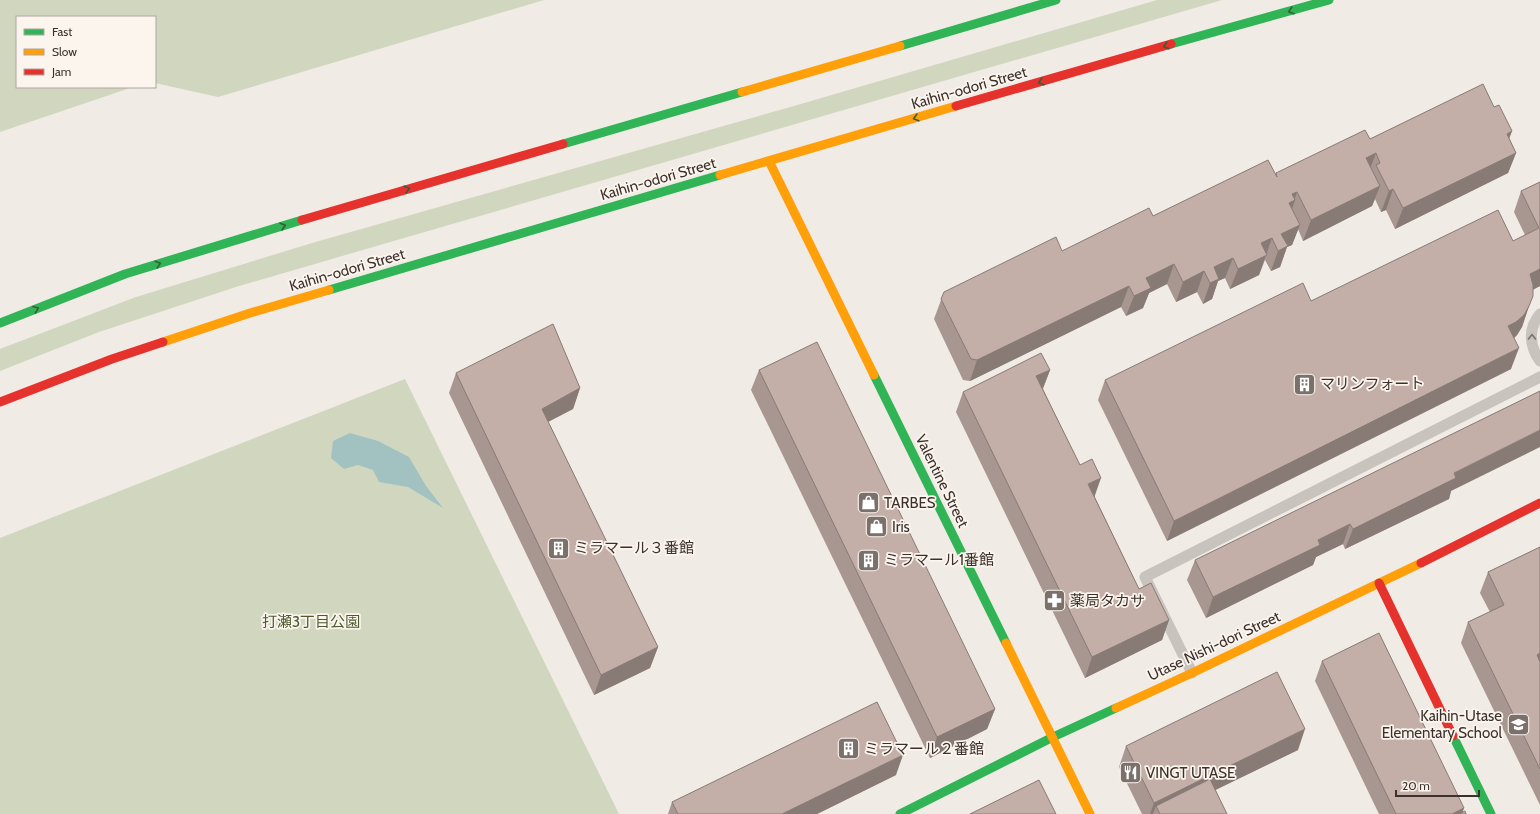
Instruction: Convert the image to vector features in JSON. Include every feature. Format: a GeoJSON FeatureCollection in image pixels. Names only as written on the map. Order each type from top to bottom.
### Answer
{"type":"FeatureCollection","features":[{"type":"Feature","properties":{"kind":"street"},"geometry":{"type":"LineString","coordinates":[[0,323],[125,274],[260,232],[1056,0]]}},
{"type":"Feature","properties":{"kind":"street","name":"Kaihin-odori Street"},"geometry":{"type":"LineString","coordinates":[[0,402],[112,358],[214,324],[1052,78],[1329,0]]}},
{"type":"Feature","properties":{"kind":"street","name":"Valentine Street"},"geometry":{"type":"LineString","coordinates":[[769,161],[1090,814]]}},
{"type":"Feature","properties":{"kind":"street","name":"Utase Nishi-dori Street"},"geometry":{"type":"LineString","coordinates":[[900,814],[1053,737],[1192,673],[1379,583],[1540,503]]}},
{"type":"Feature","properties":{"kind":"street"},"geometry":{"type":"LineString","coordinates":[[1379,583],[1491,814]]}},
{"type":"Feature","properties":{"kind":"lane"},"geometry":{"type":"LineString","coordinates":[[1540,314],[1534,323],[1531,336],[1533,350],[1540,361]]}},
{"type":"Feature","properties":{"kind":"lane"},"geometry":{"type":"LineString","coordinates":[[1192,673],[1145,577],[1540,376]]}},
{"type":"Feature","properties":{"kind":"green space"},"geometry":{"type":"Polygon","coordinates":[[[0,0],[544,0],[218,97],[156,83],[156,16],[16,16],[16,88],[130,88],[0,132],[0,0]]]}},
{"type":"Feature","properties":{"kind":"green space"},"geometry":{"type":"Polygon","coordinates":[[[1157,0],[1222,0],[239,286],[99,332],[0,371],[0,349],[136,297],[312,243],[794,106],[1157,0]]]}},
{"type":"Feature","properties":{"kind":"green space","name":"打瀬3丁目公園"},"geometry":{"type":"Polygon","coordinates":[[[405,379],[619,814],[0,814],[0,538],[405,379]]]}},
{"type":"Feature","properties":{"kind":"water"},"geometry":{"type":"Polygon","coordinates":[[[350,433],[378,441],[409,457],[426,486],[443,508],[408,487],[379,482],[373,470],[358,465],[344,469],[331,458],[333,441],[350,433]]]}},
{"type":"Feature","properties":{"kind":"building"},"geometry":{"type":"Polygon","coordinates":[[[1483,84],[1494,107],[1499,105],[1512,131],[1507,134],[1516,153],[1403,208],[1393,189],[1389,191],[1376,165],[1380,163],[1376,153],[1366,158],[1380,186],[1311,220],[1297,192],[1292,194],[1295,200],[1289,203],[1300,225],[1281,234],[1288,246],[1278,251],[1272,238],[1261,243],[1267,255],[1238,269],[1233,258],[1214,267],[1219,279],[1210,283],[1204,271],[1183,282],[1174,264],[1146,278],[1151,288],[1134,296],[1129,286],[977,360],[971,359],[941,299],[944,292],[1056,237],[1062,251],[1149,208],[1153,216],[1268,160],[1277,177],[1276,173],[1365,130],[1370,139],[1483,84]]]}},
{"type":"Feature","properties":{"kind":"building","name":"マリンフォート"},"geometry":{"type":"Polygon","coordinates":[[[1540,182],[1540,269],[1530,274],[1533,285],[1533,296],[1524,315],[1516,322],[1508,326],[1519,348],[1174,521],[1105,380],[1303,283],[1311,301],[1498,210],[1513,241],[1539,228],[1521,191],[1540,182]]]}},
{"type":"Feature","properties":{"kind":"building","name":"ミラマール３番館"},"geometry":{"type":"Polygon","coordinates":[[[553,324],[580,388],[542,409],[658,647],[601,675],[456,373],[553,324]]]}},
{"type":"Feature","properties":{"kind":"building","name":"ミラマール1番館"},"geometry":{"type":"Polygon","coordinates":[[[817,342],[995,709],[937,737],[759,370],[817,342]]]}},
{"type":"Feature","properties":{"kind":"building"},"geometry":{"type":"Polygon","coordinates":[[[1041,353],[1050,370],[1036,376],[1080,465],[1092,459],[1101,478],[1088,484],[1139,589],[1151,583],[1169,620],[1092,657],[963,392],[1041,353]]]}},
{"type":"Feature","properties":{"kind":"building"},"geometry":{"type":"Polygon","coordinates":[[[1540,391],[1540,430],[1454,473],[1456,478],[1353,529],[1350,524],[1318,540],[1320,545],[1213,597],[1195,560],[1540,391]]]}},
{"type":"Feature","properties":{"kind":"building","name":"Kaihin-Utase Elementary School"},"geometry":{"type":"Polygon","coordinates":[[[1540,547],[1540,653],[1537,655],[1540,662],[1540,769],[1468,622],[1504,605],[1488,572],[1540,547]]]}},
{"type":"Feature","properties":{"kind":"building"},"geometry":{"type":"Polygon","coordinates":[[[1379,633],[1464,808],[1452,814],[1396,814],[1322,661],[1379,633]]]}},
{"type":"Feature","properties":{"kind":"building"},"geometry":{"type":"Polygon","coordinates":[[[1277,672],[1305,729],[1154,803],[1126,746],[1277,672]]]}},
{"type":"Feature","properties":{"kind":"building","name":"ミラマール２番館"},"geometry":{"type":"Polygon","coordinates":[[[877,702],[903,755],[782,814],[678,814],[672,802],[877,702]]]}},
{"type":"Feature","properties":{"kind":"building"},"geometry":{"type":"Polygon","coordinates":[[[1210,779],[1227,814],[1160,814],[1156,806],[1210,779]]]}},
{"type":"Feature","properties":{"kind":"building"},"geometry":{"type":"Polygon","coordinates":[[[1039,780],[1056,814],[970,814],[1039,780]]]}},
{"type":"Feature","properties":{"kind":"building"},"geometry":{"type":"Polygon","coordinates":[[[1465,811],[1466,814],[1459,814],[1465,811]]]}},
{"type":"Feature","properties":{"kind":"traffic: fast"},"geometry":{"type":"LineString","coordinates":[[900,46],[1056,0]]}},
{"type":"Feature","properties":{"kind":"traffic: fast"},"geometry":{"type":"LineString","coordinates":[[1171,44],[1329,0]]}},
{"type":"Feature","properties":{"kind":"traffic: fast"},"geometry":{"type":"LineString","coordinates":[[563,144],[742,92]]}},
{"type":"Feature","properties":{"kind":"traffic: fast"},"geometry":{"type":"LineString","coordinates":[[329,290],[720,175]]}},
{"type":"Feature","properties":{"kind":"traffic: fast"},"geometry":{"type":"LineString","coordinates":[[0,323],[125,274],[302,220]]}},
{"type":"Feature","properties":{"kind":"traffic: fast"},"geometry":{"type":"LineString","coordinates":[[874,375],[1006,643]]}},
{"type":"Feature","properties":{"kind":"traffic: fast"},"geometry":{"type":"LineString","coordinates":[[900,814],[1053,737],[1116,708]]}},
{"type":"Feature","properties":{"kind":"traffic: fast"},"geometry":{"type":"LineString","coordinates":[[1453,736],[1491,814]]}},
{"type":"Feature","properties":{"kind":"traffic: slow"},"geometry":{"type":"LineString","coordinates":[[742,92],[900,46]]}},
{"type":"Feature","properties":{"kind":"traffic: slow"},"geometry":{"type":"LineString","coordinates":[[720,175],[956,106]]}},
{"type":"Feature","properties":{"kind":"traffic: slow"},"geometry":{"type":"LineString","coordinates":[[769,161],[874,375]]}},
{"type":"Feature","properties":{"kind":"traffic: slow"},"geometry":{"type":"LineString","coordinates":[[163,342],[250,313],[329,290]]}},
{"type":"Feature","properties":{"kind":"traffic: slow"},"geometry":{"type":"LineString","coordinates":[[1116,708],[1421,563]]}},
{"type":"Feature","properties":{"kind":"traffic: slow"},"geometry":{"type":"LineString","coordinates":[[1006,643],[1090,814]]}},
{"type":"Feature","properties":{"kind":"traffic: jam"},"geometry":{"type":"LineString","coordinates":[[956,106],[1171,44]]}},
{"type":"Feature","properties":{"kind":"traffic: jam"},"geometry":{"type":"LineString","coordinates":[[302,220],[563,144]]}},
{"type":"Feature","properties":{"kind":"traffic: jam"},"geometry":{"type":"LineString","coordinates":[[0,402],[112,359],[163,342]]}},
{"type":"Feature","properties":{"kind":"traffic: jam"},"geometry":{"type":"LineString","coordinates":[[1421,563],[1540,503]]}},
{"type":"Feature","properties":{"kind":"traffic: jam"},"geometry":{"type":"LineString","coordinates":[[1379,583],[1453,736]]}},
{"type":"Feature","properties":{"kind":"place","name":"マリンフォート"},"geometry":{"type":"Point","coordinates":[1305,384]}},
{"type":"Feature","properties":{"kind":"place","name":"TARBES"},"geometry":{"type":"Point","coordinates":[868,503]}},
{"type":"Feature","properties":{"kind":"place","name":"Iris"},"geometry":{"type":"Point","coordinates":[876,527]}},
{"type":"Feature","properties":{"kind":"place","name":"ミラマール３番館"},"geometry":{"type":"Point","coordinates":[558,548]}},
{"type":"Feature","properties":{"kind":"place","name":"ミラマール1番館"},"geometry":{"type":"Point","coordinates":[869,560]}},
{"type":"Feature","properties":{"kind":"place","name":"薬局タカサ"},"geometry":{"type":"Point","coordinates":[1055,601]}},
{"type":"Feature","properties":{"kind":"place","name":"Kaihin-Utase Elementary School"},"geometry":{"type":"Point","coordinates":[1518,725]}},
{"type":"Feature","properties":{"kind":"place","name":"ミラマール２番館"},"geometry":{"type":"Point","coordinates":[849,749]}},
{"type":"Feature","properties":{"kind":"place","name":"VINGT UTASE"},"geometry":{"type":"Point","coordinates":[1131,773]}}]}
